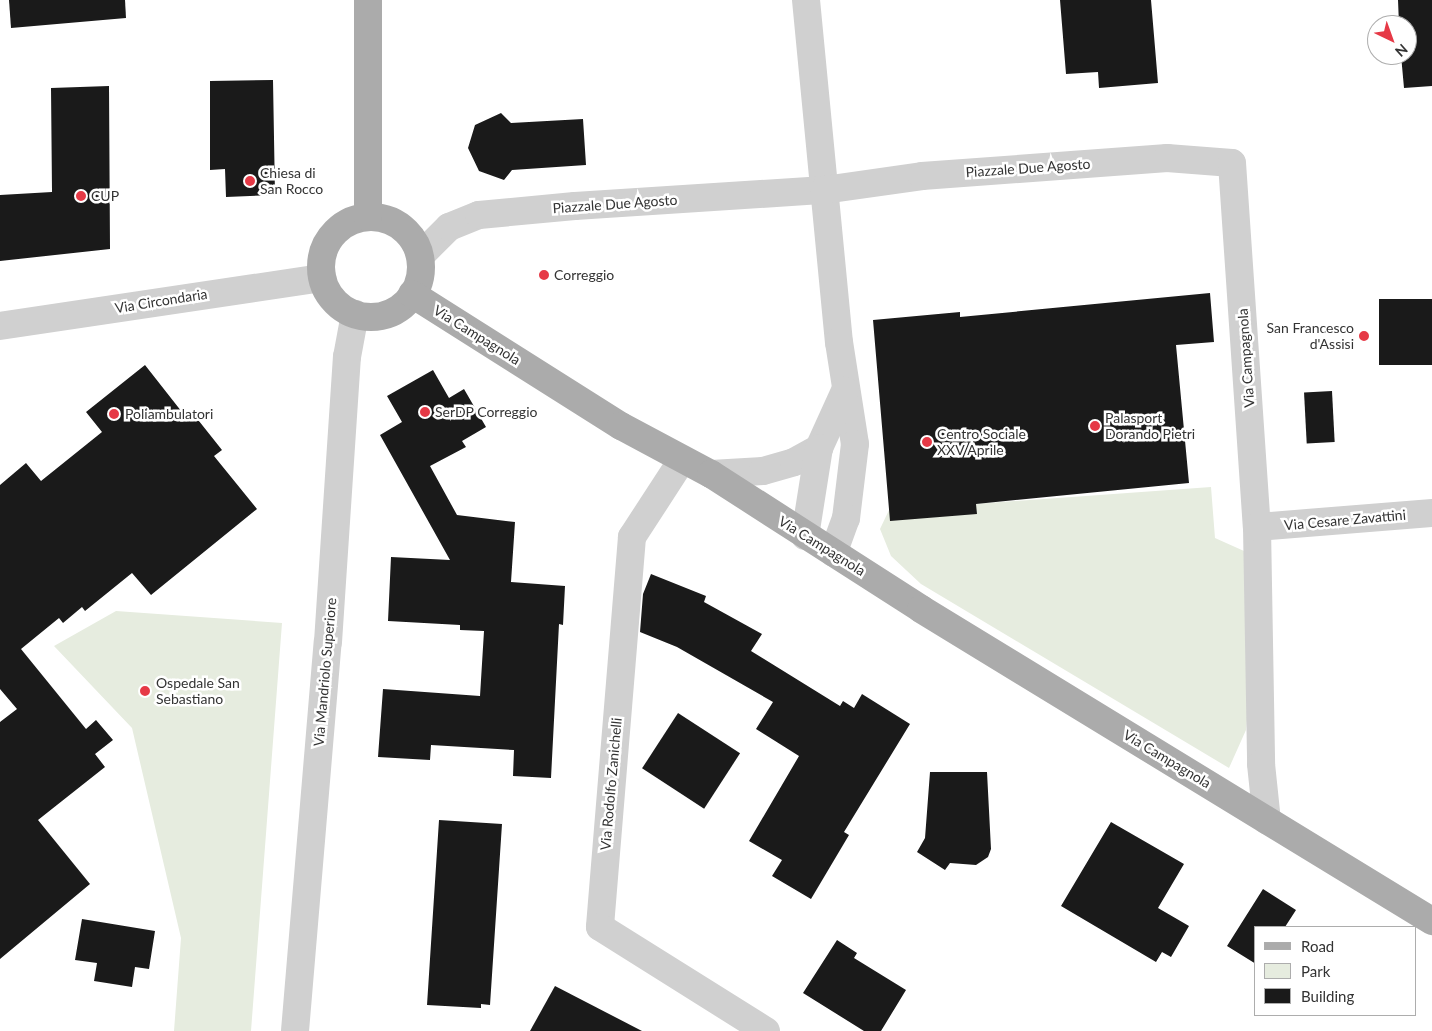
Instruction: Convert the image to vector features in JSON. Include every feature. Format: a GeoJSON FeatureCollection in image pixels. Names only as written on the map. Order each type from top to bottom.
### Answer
{"type":"FeatureCollection","features":[{"type":"Feature","properties":{"kind":"main road"},"geometry":{"type":"LineString","coordinates":[[368,0],[368,217]]}},
{"type":"Feature","properties":{"kind":"main road"},"geometry":{"type":"LineString","coordinates":[[368,217],[384,218],[401,226],[413,240],[420,256],[420,277],[412,294],[398,308],[381,316],[355,314],[337,304],[322,278],[321,261],[330,237],[347,223],[368,217]]}},
{"type":"Feature","properties":{"kind":"main road","name":"Via Campagnola"},"geometry":{"type":"LineString","coordinates":[[412,294],[612,421],[710,474],[805,536],[1266,821],[1432,920]]}},
{"type":"Feature","properties":{"kind":"street"},"geometry":{"type":"LineString","coordinates":[[806,0],[845,391],[855,444],[846,518],[833,553]]}},
{"type":"Feature","properties":{"kind":"street","name":"Piazzale Due Agosto"},"geometry":{"type":"LineString","coordinates":[[420,256],[449,227],[479,215],[575,206],[824,190],[922,176],[1167,158],[1232,163]]}},
{"type":"Feature","properties":{"kind":"street","name":"Via Campagnola"},"geometry":{"type":"LineString","coordinates":[[1232,163],[1257,527],[1261,764],[1266,821]]}},
{"type":"Feature","properties":{"kind":"street","name":"Via Circondaria"},"geometry":{"type":"LineString","coordinates":[[0,326],[322,278]]}},
{"type":"Feature","properties":{"kind":"street","name":"Via Mandriolo Superiore"},"geometry":{"type":"LineString","coordinates":[[295,1031],[328,642],[347,357],[355,314]]}},
{"type":"Feature","properties":{"kind":"street"},"geometry":{"type":"LineString","coordinates":[[805,536],[819,448],[845,391]]}},
{"type":"Feature","properties":{"kind":"street"},"geometry":{"type":"LineString","coordinates":[[710,474],[762,471],[794,462],[819,448]]}},
{"type":"Feature","properties":{"kind":"street","name":"Via Rodolfo Zanichelli"},"geometry":{"type":"LineString","coordinates":[[682,460],[632,537],[600,928],[766,1031]]}},
{"type":"Feature","properties":{"kind":"street","name":"Via Cesare Zavattini"},"geometry":{"type":"LineString","coordinates":[[1257,527],[1432,513]]}},
{"type":"Feature","properties":{"kind":"street"},"geometry":{"type":"LineString","coordinates":[[1232,799],[1247,786],[1261,764]]}},
{"type":"Feature","properties":{"kind":"green space"},"geometry":{"type":"Polygon","coordinates":[[[1211,487],[1215,538],[1244,551],[1250,687],[1246,730],[1229,768],[921,584],[891,556],[880,529],[889,510],[1211,487]]]}},
{"type":"Feature","properties":{"kind":"green space"},"geometry":{"type":"Polygon","coordinates":[[[116,611],[282,623],[251,1031],[174,1031],[181,938],[132,728],[54,646],[116,611]]]}},
{"type":"Feature","properties":{"kind":"building"},"geometry":{"type":"Polygon","coordinates":[[[9,0],[125,0],[126,18],[11,28],[9,0]]]}},
{"type":"Feature","properties":{"kind":"building"},"geometry":{"type":"Polygon","coordinates":[[[1060,0],[1151,0],[1158,83],[1099,88],[1098,72],[1066,74],[1060,0]]]}},
{"type":"Feature","properties":{"kind":"building"},"geometry":{"type":"Polygon","coordinates":[[[1398,0],[1432,0],[1432,86],[1404,88],[1402,65],[1417,65],[1417,15],[1399,15],[1398,0]]]}},
{"type":"Feature","properties":{"kind":"building"},"geometry":{"type":"Polygon","coordinates":[[[273,80],[275,195],[226,197],[225,169],[210,170],[210,81],[273,80]]]}},
{"type":"Feature","properties":{"kind":"building"},"geometry":{"type":"Polygon","coordinates":[[[109,86],[110,249],[0,261],[0,195],[52,192],[51,88],[109,86]]]}},
{"type":"Feature","properties":{"kind":"building"},"geometry":{"type":"Polygon","coordinates":[[[501,113],[511,123],[583,119],[586,165],[512,170],[504,180],[479,171],[468,148],[475,125],[501,113]]]}},
{"type":"Feature","properties":{"kind":"building","name":"Palasport Dorando Pietri"},"geometry":{"type":"Polygon","coordinates":[[[1210,293],[1214,342],[1176,345],[1189,483],[976,504],[977,514],[890,521],[873,320],[960,312],[960,317],[1210,293]]]}},
{"type":"Feature","properties":{"kind":"building"},"geometry":{"type":"Polygon","coordinates":[[[1379,299],[1432,299],[1432,365],[1379,365],[1379,299]]]}},
{"type":"Feature","properties":{"kind":"building"},"geometry":{"type":"Polygon","coordinates":[[[145,365],[189,421],[195,416],[222,450],[214,456],[257,509],[151,595],[132,573],[85,611],[82,607],[63,623],[59,618],[21,649],[86,729],[96,720],[113,740],[95,754],[105,767],[38,820],[90,884],[0,959],[0,722],[17,709],[0,689],[0,485],[26,463],[41,481],[102,432],[86,412],[145,365]]]}},
{"type":"Feature","properties":{"kind":"building"},"geometry":{"type":"Polygon","coordinates":[[[433,370],[449,398],[464,389],[486,427],[462,441],[466,447],[430,466],[457,515],[515,522],[511,582],[565,586],[563,625],[559,624],[551,778],[513,776],[514,750],[431,745],[430,760],[378,757],[383,689],[480,696],[484,631],[460,630],[460,625],[388,621],[391,557],[450,560],[380,435],[402,422],[387,396],[433,370]]]}},
{"type":"Feature","properties":{"kind":"building"},"geometry":{"type":"Polygon","coordinates":[[[1332,391],[1335,442],[1307,443],[1304,392],[1332,391]]]}},
{"type":"Feature","properties":{"kind":"building"},"geometry":{"type":"Polygon","coordinates":[[[651,574],[706,596],[704,602],[762,634],[751,651],[840,706],[843,701],[854,708],[862,694],[910,724],[844,832],[849,835],[811,899],[772,876],[782,860],[749,841],[799,756],[756,729],[773,702],[677,647],[640,632],[643,594],[651,574]]]}},
{"type":"Feature","properties":{"kind":"building"},"geometry":{"type":"Polygon","coordinates":[[[678,713],[740,753],[704,809],[642,768],[678,713]]]}},
{"type":"Feature","properties":{"kind":"building"},"geometry":{"type":"Polygon","coordinates":[[[930,772],[987,772],[991,849],[988,857],[976,865],[950,863],[945,870],[917,852],[925,838],[930,772]]]}},
{"type":"Feature","properties":{"kind":"building"},"geometry":{"type":"Polygon","coordinates":[[[439,820],[502,824],[490,1005],[481,1004],[481,1008],[427,1005],[439,820]]]}},
{"type":"Feature","properties":{"kind":"building"},"geometry":{"type":"Polygon","coordinates":[[[1111,822],[1184,864],[1158,908],[1189,926],[1171,957],[1162,952],[1156,962],[1061,906],[1111,822]]]}},
{"type":"Feature","properties":{"kind":"building"},"geometry":{"type":"Polygon","coordinates":[[[1263,889],[1296,910],[1286,926],[1254,926],[1254,963],[1227,946],[1263,889]]]}},
{"type":"Feature","properties":{"kind":"building"},"geometry":{"type":"Polygon","coordinates":[[[82,919],[155,931],[149,969],[135,967],[132,987],[94,981],[97,963],[75,960],[82,919]]]}},
{"type":"Feature","properties":{"kind":"building"},"geometry":{"type":"Polygon","coordinates":[[[837,940],[857,953],[854,958],[906,990],[881,1031],[864,1031],[803,993],[837,940]]]}},
{"type":"Feature","properties":{"kind":"building"},"geometry":{"type":"Polygon","coordinates":[[[555,986],[642,1031],[530,1031],[555,986]]]}},
{"type":"Feature","properties":{"kind":"place","name":"Chiesa di San Rocco"},"geometry":{"type":"Point","coordinates":[250,181]}},
{"type":"Feature","properties":{"kind":"place","name":"CUP"},"geometry":{"type":"Point","coordinates":[81,196]}},
{"type":"Feature","properties":{"kind":"place","name":"Correggio"},"geometry":{"type":"Point","coordinates":[544,275]}},
{"type":"Feature","properties":{"kind":"place","name":"San Francesco d'Assisi"},"geometry":{"type":"Point","coordinates":[1364,336]}},
{"type":"Feature","properties":{"kind":"place","name":"SerDP Correggio"},"geometry":{"type":"Point","coordinates":[425,412]}},
{"type":"Feature","properties":{"kind":"place","name":"Poliambulatori"},"geometry":{"type":"Point","coordinates":[114,414]}},
{"type":"Feature","properties":{"kind":"place","name":"Palasport Dorando Pietri"},"geometry":{"type":"Point","coordinates":[1095,426]}},
{"type":"Feature","properties":{"kind":"place","name":"Centro Sociale XXV Aprile"},"geometry":{"type":"Point","coordinates":[927,442]}},
{"type":"Feature","properties":{"kind":"place","name":"Ospedale San Sebastiano"},"geometry":{"type":"Point","coordinates":[145,691]}}]}
